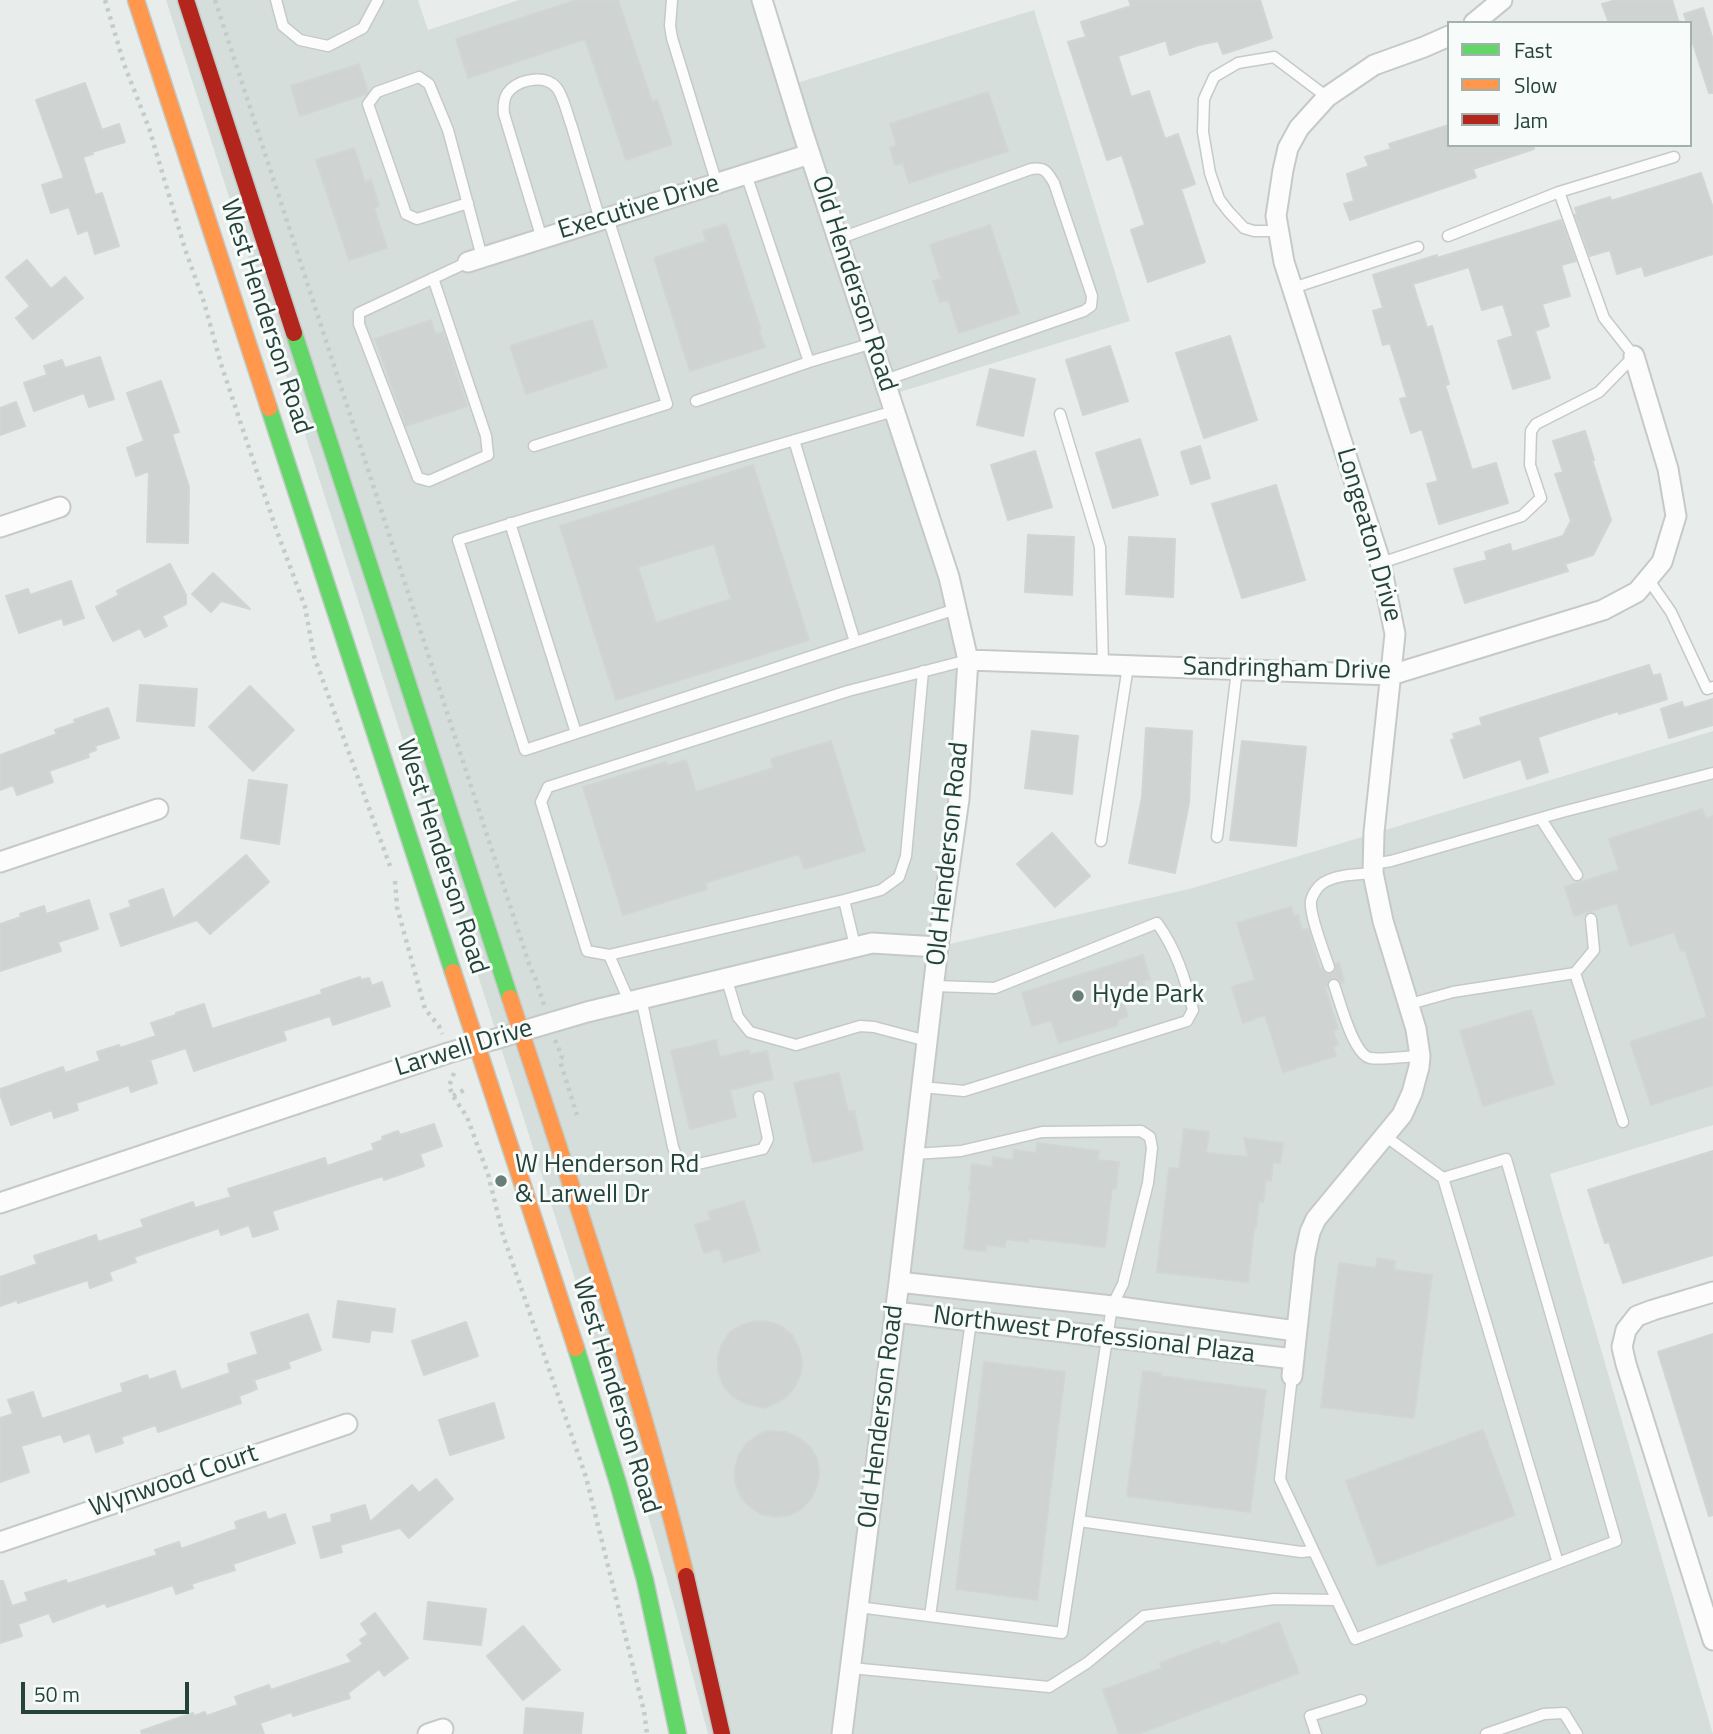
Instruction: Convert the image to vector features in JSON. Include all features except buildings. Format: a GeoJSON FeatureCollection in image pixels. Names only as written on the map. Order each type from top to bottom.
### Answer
{"type":"FeatureCollection","features":[{"type":"Feature","properties":{"kind":"main road","name":"West Henderson Road"},"geometry":{"type":"LineString","coordinates":[[136,0],[579,1358],[645,1580],[678,1734]]}},
{"type":"Feature","properties":{"kind":"main road","name":"West Henderson Road"},"geometry":{"type":"LineString","coordinates":[[186,0],[521,1030],[634,1388],[687,1575],[722,1734]]}},
{"type":"Feature","properties":{"kind":"street","name":"Old Henderson Road"},"geometry":{"type":"LineString","coordinates":[[762,0],[949,577],[968,660],[959,799],[938,947],[842,1734]]}},
{"type":"Feature","properties":{"kind":"street"},"geometry":{"type":"LineString","coordinates":[[1476,21],[1502,0]]}},
{"type":"Feature","properties":{"kind":"street","name":"Longeaton Drive"},"geometry":{"type":"LineString","coordinates":[[1373,869],[1374,832],[1395,634],[1381,563],[1284,262],[1276,216],[1288,148],[1299,128],[1327,97],[1374,65],[1447,37]]}},
{"type":"Feature","properties":{"kind":"street","name":"Executive Drive"},"geometry":{"type":"LineString","coordinates":[[475,260],[810,154]]}},
{"type":"Feature","properties":{"kind":"street","name":"Sandringham Drive"},"geometry":{"type":"LineString","coordinates":[[968,660],[1391,675],[1603,610],[1637,592],[1662,562],[1676,516],[1668,469],[1634,356]]}},
{"type":"Feature","properties":{"kind":"street"},"geometry":{"type":"LineString","coordinates":[[0,527],[60,507]]}},
{"type":"Feature","properties":{"kind":"street"},"geometry":{"type":"LineString","coordinates":[[0,862],[158,809]]}},
{"type":"Feature","properties":{"kind":"street","name":"Northwest Professional Plaza"},"geometry":{"type":"LineString","coordinates":[[895,1312],[1107,1337],[1293,1367],[1305,1255],[1313,1226],[1323,1210],[1402,1115],[1419,1068],[1416,1029],[1382,921],[1373,869]]}},
{"type":"Feature","properties":{"kind":"street","name":"Larwell Drive"},"geometry":{"type":"LineString","coordinates":[[0,1203],[448,1053],[550,1022],[855,946],[872,943],[938,947]]}},
{"type":"Feature","properties":{"kind":"street","name":"Northwest Professional Plaza"},"geometry":{"type":"LineString","coordinates":[[899,1282],[1112,1306],[1296,1331]]}},
{"type":"Feature","properties":{"kind":"street"},"geometry":{"type":"LineString","coordinates":[[1713,1292],[1637,1316],[1626,1330],[1622,1347],[1713,1640]]}},
{"type":"Feature","properties":{"kind":"street","name":"Wynwood Court"},"geometry":{"type":"LineString","coordinates":[[0,1542],[347,1424]]}},
{"type":"Feature","properties":{"kind":"lane"},"geometry":{"type":"LineString","coordinates":[[276,0],[282,26],[300,40],[328,46],[363,29],[378,0]]}},
{"type":"Feature","properties":{"kind":"lane"},"geometry":{"type":"LineString","coordinates":[[672,0],[672,38],[716,184]]}},
{"type":"Feature","properties":{"kind":"lane"},"geometry":{"type":"LineString","coordinates":[[1279,231],[1254,231],[1244,228],[1219,199],[1210,173],[1203,132],[1204,99],[1214,77],[1238,63],[1274,57],[1327,97]]}},
{"type":"Feature","properties":{"kind":"lane"},"geometry":{"type":"LineString","coordinates":[[433,278],[486,436],[488,455],[429,481],[418,478],[359,324],[359,313],[433,278],[475,260],[468,203],[448,130],[429,84],[419,78],[377,92],[368,104],[406,214],[417,219],[468,203]]}},
{"type":"Feature","properties":{"kind":"lane"},"geometry":{"type":"LineString","coordinates":[[534,446],[667,404],[568,114],[557,88],[548,82],[534,79],[509,90],[503,104],[542,239]]}},
{"type":"Feature","properties":{"kind":"lane"},"geometry":{"type":"LineString","coordinates":[[1448,236],[1559,192],[1674,157]]}},
{"type":"Feature","properties":{"kind":"lane"},"geometry":{"type":"LineString","coordinates":[[838,239],[1040,168],[1047,171],[1054,183],[1092,296],[1091,306],[1084,311],[885,380]]}},
{"type":"Feature","properties":{"kind":"lane"},"geometry":{"type":"LineString","coordinates":[[746,174],[809,362]]}},
{"type":"Feature","properties":{"kind":"lane"},"geometry":{"type":"LineString","coordinates":[[1381,563],[1522,516],[1541,498],[1530,466],[1531,431],[1536,424],[1599,392],[1634,356],[1604,317],[1559,192]]}},
{"type":"Feature","properties":{"kind":"lane"},"geometry":{"type":"LineString","coordinates":[[1293,288],[1419,247]]}},
{"type":"Feature","properties":{"kind":"lane"},"geometry":{"type":"LineString","coordinates":[[696,401],[809,362],[873,344]]}},
{"type":"Feature","properties":{"kind":"lane"},"geometry":{"type":"LineString","coordinates":[[894,411],[458,540],[526,750],[956,609]]}},
{"type":"Feature","properties":{"kind":"lane"},"geometry":{"type":"LineString","coordinates":[[1060,414],[1100,547],[1102,665]]}},
{"type":"Feature","properties":{"kind":"lane"},"geometry":{"type":"LineString","coordinates":[[794,440],[855,642]]}},
{"type":"Feature","properties":{"kind":"lane"},"geometry":{"type":"LineString","coordinates":[[510,523],[576,733]]}},
{"type":"Feature","properties":{"kind":"lane"},"geometry":{"type":"LineString","coordinates":[[1648,579],[1671,612],[1707,689],[1713,687]]}},
{"type":"Feature","properties":{"kind":"lane"},"geometry":{"type":"LineString","coordinates":[[923,671],[906,856],[899,877],[881,890],[844,901],[609,954],[587,951],[541,802],[548,787],[848,691],[923,671],[968,660]]}},
{"type":"Feature","properties":{"kind":"lane"},"geometry":{"type":"LineString","coordinates":[[1101,841],[1128,666]]}},
{"type":"Feature","properties":{"kind":"lane"},"geometry":{"type":"LineString","coordinates":[[1217,837],[1237,670]]}},
{"type":"Feature","properties":{"kind":"lane"},"geometry":{"type":"LineString","coordinates":[[1329,967],[1310,903],[1321,884],[1391,861],[1713,773]]}},
{"type":"Feature","properties":{"kind":"lane"},"geometry":{"type":"LineString","coordinates":[[1541,819],[1577,875]]}},
{"type":"Feature","properties":{"kind":"lane"},"geometry":{"type":"LineString","coordinates":[[844,901],[855,946]]}},
{"type":"Feature","properties":{"kind":"lane"},"geometry":{"type":"LineString","coordinates":[[1409,1004],[1453,992],[1575,973],[1594,950],[1591,919]]}},
{"type":"Feature","properties":{"kind":"lane"},"geometry":{"type":"LineString","coordinates":[[922,1087],[964,1091],[1187,1021],[1193,1010],[1178,959],[1168,937],[1157,923],[995,988],[934,986]]}},
{"type":"Feature","properties":{"kind":"lane"},"geometry":{"type":"LineString","coordinates":[[609,954],[635,1000],[678,1160],[694,1165],[764,1149],[768,1139],[759,1097]]}},
{"type":"Feature","properties":{"kind":"lane"},"geometry":{"type":"LineString","coordinates":[[1575,973],[1623,1122]]}},
{"type":"Feature","properties":{"kind":"lane"},"geometry":{"type":"LineString","coordinates":[[726,978],[738,1017],[750,1032],[796,1045],[860,1026],[927,1041]]}},
{"type":"Feature","properties":{"kind":"lane"},"geometry":{"type":"LineString","coordinates":[[1334,985],[1356,1045],[1363,1055],[1371,1058],[1420,1056]]}},
{"type":"Feature","properties":{"kind":"lane"},"geometry":{"type":"LineString","coordinates":[[858,1607],[1062,1633],[1112,1306],[1123,1284],[1148,1183],[1152,1149],[1150,1137],[1141,1131],[1042,1132],[961,1151],[914,1154]]}},
{"type":"Feature","properties":{"kind":"lane"},"geometry":{"type":"LineString","coordinates":[[1385,1136],[1443,1178],[1558,1563]]}},
{"type":"Feature","properties":{"kind":"lane"},"geometry":{"type":"LineString","coordinates":[[1293,1367],[1280,1479],[1355,1639],[1616,1541],[1506,1159],[1443,1178]]}},
{"type":"Feature","properties":{"kind":"lane"},"geometry":{"type":"LineString","coordinates":[[929,1616],[971,1321]]}},
{"type":"Feature","properties":{"kind":"lane"},"geometry":{"type":"LineString","coordinates":[[1079,1521],[1301,1552],[1313,1550]]}},
{"type":"Feature","properties":{"kind":"lane"},"geometry":{"type":"LineString","coordinates":[[850,1668],[1049,1687],[1087,1663],[1144,1616],[1274,1599],[1336,1600]]}},
{"type":"Feature","properties":{"kind":"lane"},"geometry":{"type":"LineString","coordinates":[[1316,1734],[1310,1716],[1361,1700]]}},
{"type":"Feature","properties":{"kind":"lane"},"geometry":{"type":"LineString","coordinates":[[1486,1734],[1544,1714],[1564,1713],[1577,1734]]}},
{"type":"Feature","properties":{"kind":"path"},"geometry":{"type":"LineString","coordinates":[[105,0],[124,64],[149,128],[221,364],[305,607],[314,656],[396,883],[397,907],[425,1009],[439,1026],[454,1074],[449,1086],[467,1117],[488,1174],[503,1235],[586,1477],[647,1734]]}},
{"type":"Feature","properties":{"kind":"path"},"geometry":{"type":"LineString","coordinates":[[215,0],[530,967],[562,1056],[560,1061],[578,1115]]}},
{"type":"Feature","properties":{"kind":"shaded area"},"geometry":{"type":"Polygon","coordinates":[[[166,0],[418,0],[428,30],[519,0],[759,0],[787,86],[1034,10],[1130,321],[887,396],[958,634],[960,705],[941,946],[1193,888],[1713,731],[1713,1125],[1550,1174],[1713,1734],[708,1734],[623,1429],[166,0]]]}},
{"type":"Feature","properties":{"kind":"traffic: fast"},"geometry":{"type":"LineString","coordinates":[[294,333],[510,998]]}},
{"type":"Feature","properties":{"kind":"traffic: fast"},"geometry":{"type":"LineString","coordinates":[[269,408],[453,972]]}},
{"type":"Feature","properties":{"kind":"traffic: fast"},"geometry":{"type":"LineString","coordinates":[[576,1348],[645,1580],[678,1734]]}},
{"type":"Feature","properties":{"kind":"traffic: slow"},"geometry":{"type":"LineString","coordinates":[[136,0],[269,408]]}},
{"type":"Feature","properties":{"kind":"traffic: slow"},"geometry":{"type":"LineString","coordinates":[[453,972],[576,1348]]}},
{"type":"Feature","properties":{"kind":"traffic: slow"},"geometry":{"type":"LineString","coordinates":[[510,998],[626,1357],[686,1576]]}},
{"type":"Feature","properties":{"kind":"traffic: jam"},"geometry":{"type":"LineString","coordinates":[[186,0],[294,333]]}},
{"type":"Feature","properties":{"kind":"traffic: jam"},"geometry":{"type":"LineString","coordinates":[[686,1576],[722,1734]]}},
{"type":"Feature","properties":{"kind":"place","name":"Hyde Park"},"geometry":{"type":"Point","coordinates":[1078,996]}},
{"type":"Feature","properties":{"kind":"place","name":"W Henderson Rd & Larwell Dr"},"geometry":{"type":"Point","coordinates":[501,1181]}}]}
